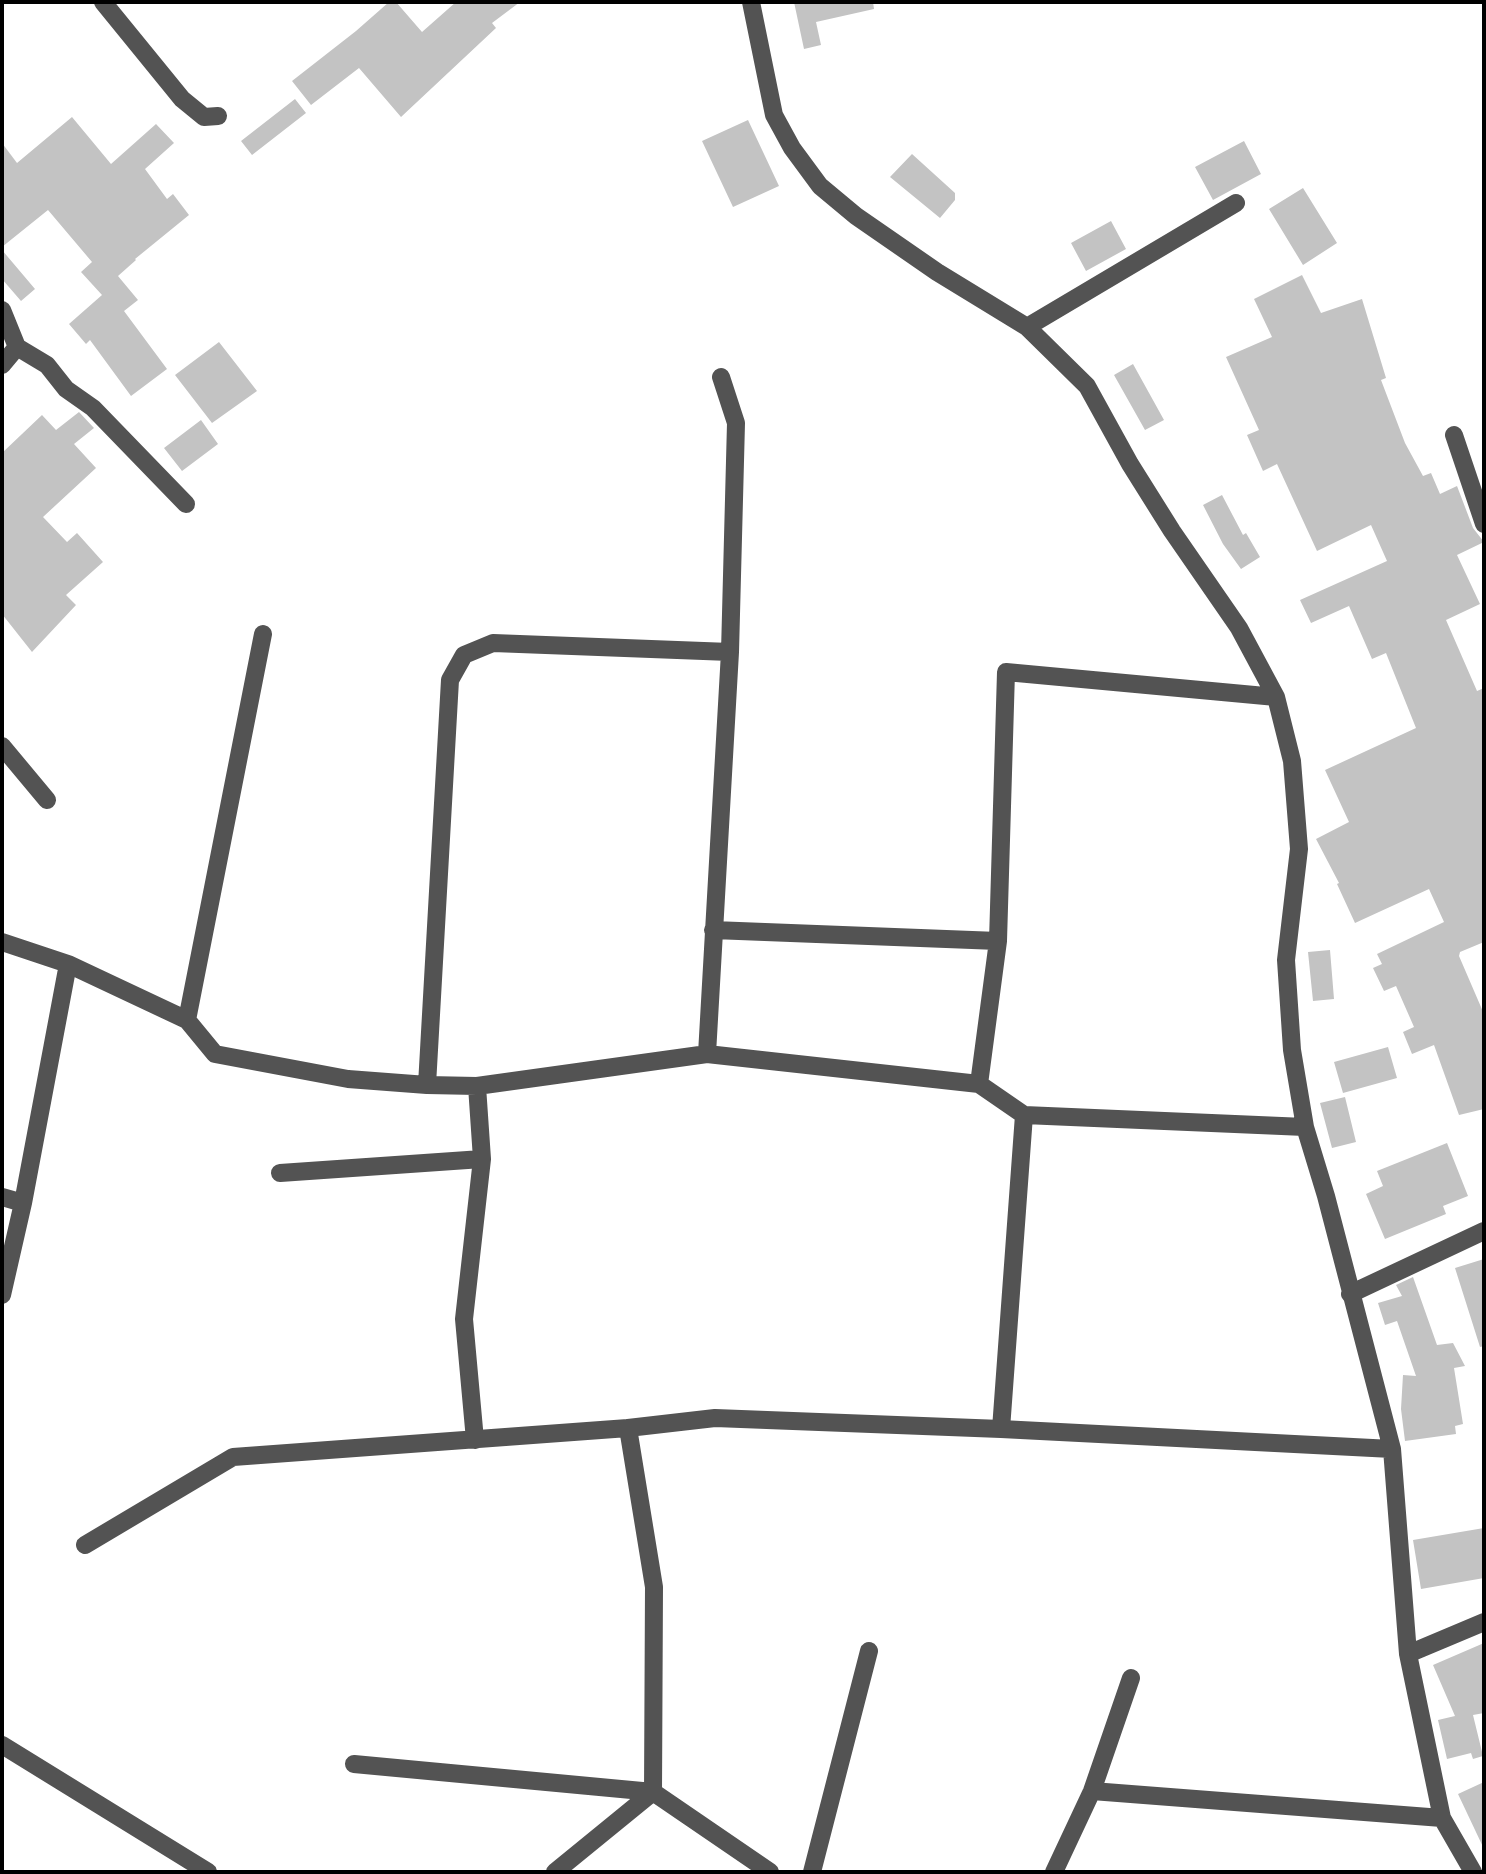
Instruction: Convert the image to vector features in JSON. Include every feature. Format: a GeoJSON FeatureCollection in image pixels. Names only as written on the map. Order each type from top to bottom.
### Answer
{"type":"FeatureCollection","features":[{"type":"Feature","properties":{"kind":"street"},"geometry":{"type":"LineString","coordinates":[[103,2],[182,99],[204,117],[218,116]]}},
{"type":"Feature","properties":{"kind":"street"},"geometry":{"type":"LineString","coordinates":[[751,2],[774,115],[792,148],[820,186],[856,216],[927,265],[1027,327],[1087,386],[1130,464],[1172,531],[1239,628],[1276,697],[1292,761],[1299,849],[1286,960],[1292,1050],[1305,1127],[1326,1196],[1392,1449],[1408,1654],[1442,1818],[1474,1872]]}},
{"type":"Feature","properties":{"kind":"street"},"geometry":{"type":"LineString","coordinates":[[1027,327],[1236,203]]}},
{"type":"Feature","properties":{"kind":"street"},"geometry":{"type":"LineString","coordinates":[[2,310],[18,347],[47,365],[66,389],[93,408],[186,504]]}},
{"type":"Feature","properties":{"kind":"street"},"geometry":{"type":"LineString","coordinates":[[2,365],[18,347]]}},
{"type":"Feature","properties":{"kind":"street"},"geometry":{"type":"LineString","coordinates":[[707,1054],[730,652],[736,423],[721,377]]}},
{"type":"Feature","properties":{"kind":"street"},"geometry":{"type":"LineString","coordinates":[[1454,435],[1484,524]]}},
{"type":"Feature","properties":{"kind":"street"},"geometry":{"type":"LineString","coordinates":[[187,1020],[263,634]]}},
{"type":"Feature","properties":{"kind":"street"},"geometry":{"type":"LineString","coordinates":[[426,1085],[450,680],[464,654],[493,643],[730,652]]}},
{"type":"Feature","properties":{"kind":"street"},"geometry":{"type":"LineString","coordinates":[[979,1084],[998,941],[1006,672],[1276,697]]}},
{"type":"Feature","properties":{"kind":"street"},"geometry":{"type":"LineString","coordinates":[[2,746],[47,800]]}},
{"type":"Feature","properties":{"kind":"street"},"geometry":{"type":"LineString","coordinates":[[713,930],[998,941]]}},
{"type":"Feature","properties":{"kind":"street"},"geometry":{"type":"LineString","coordinates":[[2,942],[68,964],[187,1020],[215,1054],[348,1079],[477,1086],[707,1054],[979,1084],[1024,1115],[1305,1127]]}},
{"type":"Feature","properties":{"kind":"street"},"geometry":{"type":"LineString","coordinates":[[2,1295],[23,1203],[68,964]]}},
{"type":"Feature","properties":{"kind":"street"},"geometry":{"type":"LineString","coordinates":[[475,1440],[464,1319],[482,1159],[477,1086]]}},
{"type":"Feature","properties":{"kind":"street"},"geometry":{"type":"LineString","coordinates":[[1001,1429],[1024,1115]]}},
{"type":"Feature","properties":{"kind":"street"},"geometry":{"type":"LineString","coordinates":[[279,1173],[482,1159]]}},
{"type":"Feature","properties":{"kind":"street"},"geometry":{"type":"LineString","coordinates":[[2,1197],[23,1203]]}},
{"type":"Feature","properties":{"kind":"street"},"geometry":{"type":"LineString","coordinates":[[1350,1294],[1484,1231]]}},
{"type":"Feature","properties":{"kind":"street"},"geometry":{"type":"LineString","coordinates":[[85,1545],[233,1457],[628,1428],[715,1418],[1392,1449]]}},
{"type":"Feature","properties":{"kind":"street"},"geometry":{"type":"LineString","coordinates":[[628,1428],[654,1587],[653,1792]]}},
{"type":"Feature","properties":{"kind":"street"},"geometry":{"type":"LineString","coordinates":[[1408,1654],[1484,1622]]}},
{"type":"Feature","properties":{"kind":"street"},"geometry":{"type":"LineString","coordinates":[[812,1872],[869,1651]]}},
{"type":"Feature","properties":{"kind":"street"},"geometry":{"type":"LineString","coordinates":[[1054,1872],[1092,1791],[1131,1678]]}},
{"type":"Feature","properties":{"kind":"street"},"geometry":{"type":"LineString","coordinates":[[2,1745],[208,1872]]}},
{"type":"Feature","properties":{"kind":"street"},"geometry":{"type":"LineString","coordinates":[[355,1764],[653,1792],[769,1872]]}},
{"type":"Feature","properties":{"kind":"street"},"geometry":{"type":"LineString","coordinates":[[1092,1791],[1442,1818]]}},
{"type":"Feature","properties":{"kind":"street"},"geometry":{"type":"LineString","coordinates":[[555,1872],[653,1792]]}},
{"type":"Feature","properties":{"kind":"building"},"geometry":{"type":"Polygon","coordinates":[[[389,2],[396,2],[422,32],[456,2],[520,2],[492,23],[496,28],[401,117],[359,68],[311,105],[292,81],[389,2]]]}},
{"type":"Feature","properties":{"kind":"building"},"geometry":{"type":"Polygon","coordinates":[[[794,2],[873,2],[874,9],[816,22],[821,45],[804,49],[794,2]]]}},
{"type":"Feature","properties":{"kind":"building"},"geometry":{"type":"Polygon","coordinates":[[[295,99],[306,113],[252,155],[241,141],[295,99]]]}},
{"type":"Feature","properties":{"kind":"building"},"geometry":{"type":"Polygon","coordinates":[[[72,117],[111,164],[156,124],[174,143],[145,169],[167,199],[173,194],[189,215],[118,276],[138,300],[124,311],[167,369],[131,396],[90,340],[86,344],[69,324],[102,295],[81,272],[92,262],[48,210],[2,247],[2,143],[17,163],[72,117]]]}},
{"type":"Feature","properties":{"kind":"building"},"geometry":{"type":"Polygon","coordinates":[[[748,120],[779,186],[733,207],[702,141],[748,120]]]}},
{"type":"Feature","properties":{"kind":"building"},"geometry":{"type":"Polygon","coordinates":[[[1244,141],[1261,174],[1213,200],[1195,167],[1244,141]]]}},
{"type":"Feature","properties":{"kind":"building"},"geometry":{"type":"Polygon","coordinates":[[[912,154],[955,193],[955,200],[940,218],[890,177],[912,154]]]}},
{"type":"Feature","properties":{"kind":"building"},"geometry":{"type":"Polygon","coordinates":[[[1303,188],[1337,243],[1303,265],[1269,209],[1303,188]]]}},
{"type":"Feature","properties":{"kind":"building"},"geometry":{"type":"Polygon","coordinates":[[[1111,221],[1126,249],[1086,271],[1071,243],[1111,221]]]}},
{"type":"Feature","properties":{"kind":"building"},"geometry":{"type":"Polygon","coordinates":[[[2,250],[35,289],[21,301],[2,279],[2,250]]]}},
{"type":"Feature","properties":{"kind":"building"},"geometry":{"type":"Polygon","coordinates":[[[1302,275],[1321,313],[1362,299],[1386,378],[1381,380],[1405,443],[1423,476],[1431,473],[1440,494],[1457,486],[1473,528],[1484,542],[1457,555],[1480,604],[1446,620],[1477,691],[1484,688],[1484,942],[1460,952],[1459,956],[1484,1014],[1484,1109],[1459,1115],[1434,1045],[1412,1054],[1403,1032],[1414,1027],[1396,986],[1384,991],[1373,968],[1382,964],[1377,954],[1444,922],[1429,889],[1355,923],[1337,884],[1339,883],[1316,839],[1349,822],[1325,770],[1416,728],[1386,653],[1372,659],[1349,606],[1311,623],[1300,600],[1387,561],[1371,525],[1317,551],[1277,464],[1263,471],[1247,435],[1259,430],[1226,357],[1272,337],[1254,299],[1302,275]]]}},
{"type":"Feature","properties":{"kind":"building"},"geometry":{"type":"Polygon","coordinates":[[[219,342],[257,391],[212,423],[175,375],[219,342]]]}},
{"type":"Feature","properties":{"kind":"building"},"geometry":{"type":"Polygon","coordinates":[[[1133,364],[1164,420],[1145,430],[1114,375],[1133,364]]]}},
{"type":"Feature","properties":{"kind":"building"},"geometry":{"type":"Polygon","coordinates":[[[79,412],[94,428],[74,444],[96,468],[43,517],[67,542],[77,533],[103,562],[66,595],[76,605],[32,652],[2,614],[2,453],[42,415],[56,430],[79,412]]]}},
{"type":"Feature","properties":{"kind":"building"},"geometry":{"type":"Polygon","coordinates":[[[201,420],[218,444],[182,471],[164,448],[201,420]]]}},
{"type":"Feature","properties":{"kind":"building"},"geometry":{"type":"Polygon","coordinates":[[[1222,495],[1243,535],[1246,533],[1260,557],[1241,569],[1223,544],[1203,505],[1222,495]]]}},
{"type":"Feature","properties":{"kind":"building"},"geometry":{"type":"Polygon","coordinates":[[[1330,950],[1334,999],[1313,1001],[1308,952],[1330,950]]]}},
{"type":"Feature","properties":{"kind":"building"},"geometry":{"type":"Polygon","coordinates":[[[1388,1047],[1397,1078],[1343,1093],[1334,1062],[1388,1047]]]}},
{"type":"Feature","properties":{"kind":"building"},"geometry":{"type":"Polygon","coordinates":[[[1345,1097],[1356,1142],[1332,1148],[1320,1103],[1345,1097]]]}},
{"type":"Feature","properties":{"kind":"building"},"geometry":{"type":"Polygon","coordinates":[[[1447,1143],[1468,1196],[1443,1206],[1446,1214],[1385,1239],[1366,1194],[1383,1186],[1377,1171],[1447,1143]]]}},
{"type":"Feature","properties":{"kind":"building"},"geometry":{"type":"Polygon","coordinates":[[[1484,1259],[1484,1346],[1480,1347],[1455,1268],[1484,1259]]]}},
{"type":"Feature","properties":{"kind":"building"},"geometry":{"type":"Polygon","coordinates":[[[1413,1277],[1437,1345],[1453,1343],[1465,1366],[1454,1368],[1463,1424],[1455,1426],[1456,1434],[1405,1441],[1401,1409],[1403,1375],[1416,1376],[1397,1321],[1385,1325],[1378,1303],[1402,1296],[1396,1285],[1413,1277]]]}},
{"type":"Feature","properties":{"kind":"building"},"geometry":{"type":"Polygon","coordinates":[[[1484,1528],[1484,1578],[1421,1589],[1413,1540],[1484,1528]]]}},
{"type":"Feature","properties":{"kind":"building"},"geometry":{"type":"Polygon","coordinates":[[[1484,1643],[1484,1713],[1473,1715],[1483,1756],[1473,1759],[1471,1753],[1447,1759],[1438,1720],[1455,1716],[1433,1665],[1484,1643]]]}},
{"type":"Feature","properties":{"kind":"building"},"geometry":{"type":"Polygon","coordinates":[[[1484,1782],[1484,1849],[1458,1794],[1484,1782]]]}}]}
